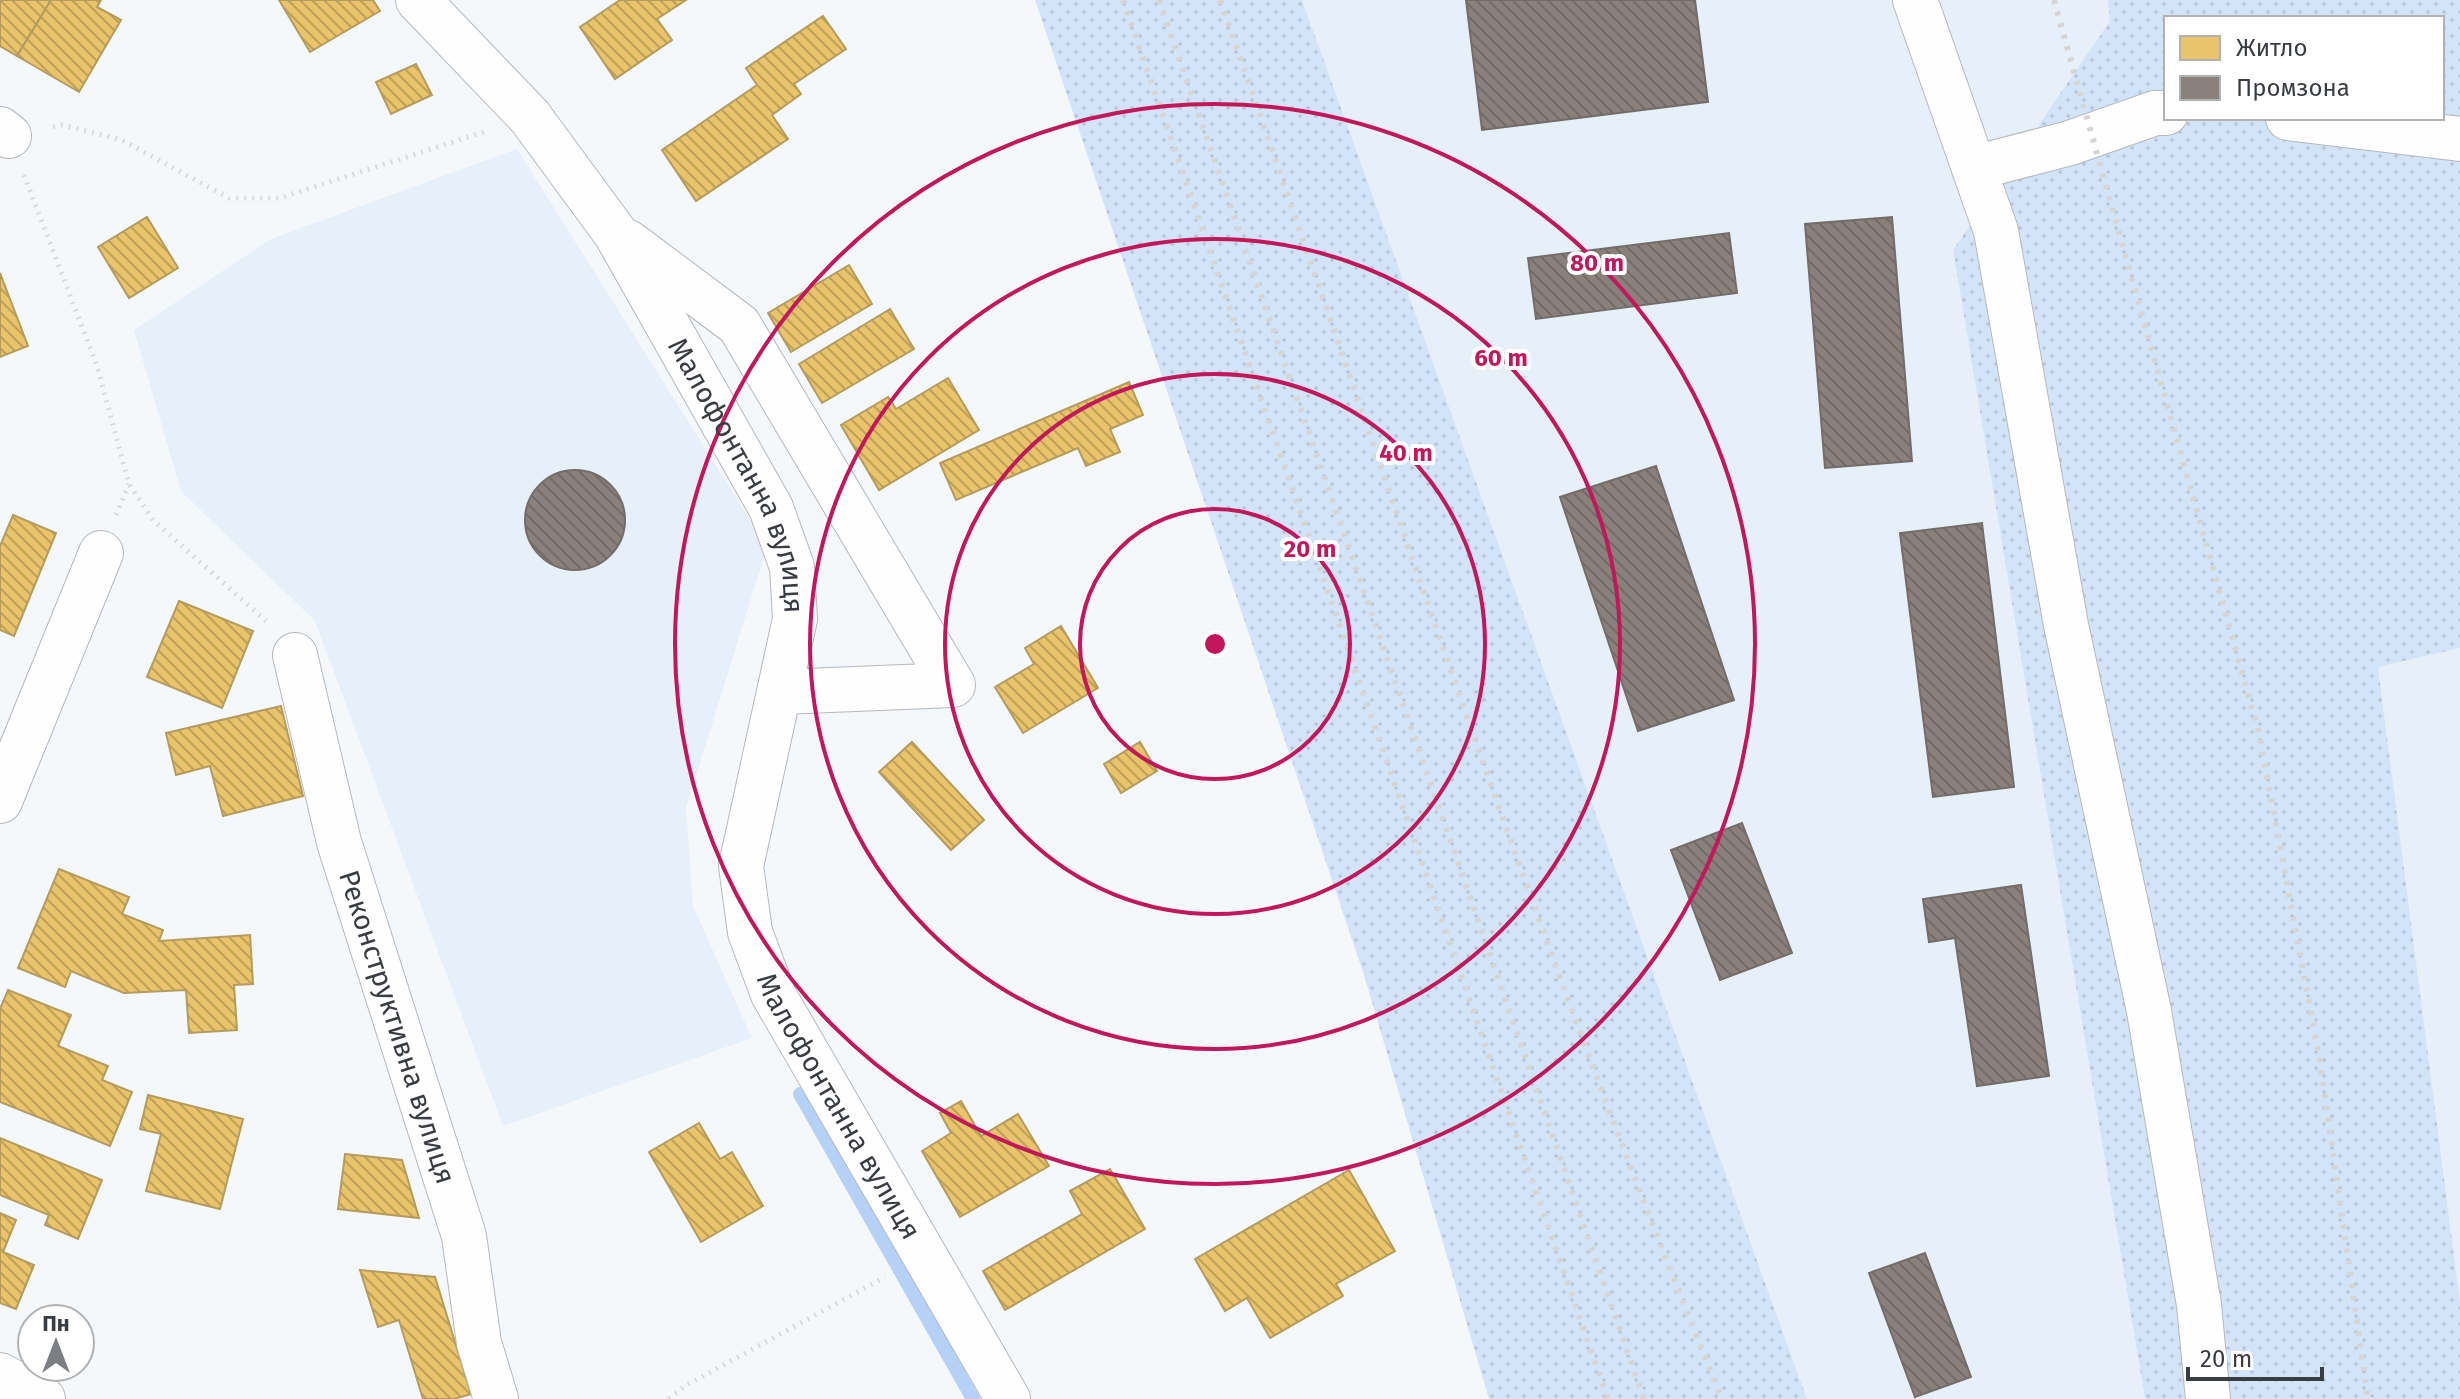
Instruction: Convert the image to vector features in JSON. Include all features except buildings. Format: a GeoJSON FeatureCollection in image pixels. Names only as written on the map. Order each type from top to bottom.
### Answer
{"type":"FeatureCollection","features":[{"type":"Feature","properties":{"kind":"street","name":"Малофонтанна вулиця"},"geometry":{"type":"LineString","coordinates":[[418,0],[530,117],[616,234],[771,508],[792,567],[795,619],[741,866],[750,932],[773,994],[1008,1399]]}},
{"type":"Feature","properties":{"kind":"street"},"geometry":{"type":"LineString","coordinates":[[1915,0],[1996,231],[2066,625],[2149,1011],[2199,1305],[2208,1399]]}},
{"type":"Feature","properties":{"kind":"street"},"geometry":{"type":"LineString","coordinates":[[1974,168],[2070,143],[2155,113],[2164,113]]}},
{"type":"Feature","properties":{"kind":"street"},"geometry":{"type":"LineString","coordinates":[[2304,120],[2460,139]]}},
{"type":"Feature","properties":{"kind":"street"},"geometry":{"type":"LineString","coordinates":[[616,234],[739,325],[953,685],[781,692]]}},
{"type":"Feature","properties":{"kind":"street"},"geometry":{"type":"LineString","coordinates":[[0,801],[101,553]]}},
{"type":"Feature","properties":{"kind":"street","name":"Реконструктивна вулиця"},"geometry":{"type":"LineString","coordinates":[[295,655],[339,842],[464,1236],[479,1343],[496,1399]]}},
{"type":"Feature","properties":{"kind":"street"},"geometry":{"type":"LineString","coordinates":[[0,1375],[43,1399]]}},
{"type":"Feature","properties":{"kind":"path"},"geometry":{"type":"LineString","coordinates":[[295,655],[286,639],[153,520],[129,484],[97,366],[5,132],[62,125],[122,140],[229,198],[280,198],[530,117]]}},
{"type":"Feature","properties":{"kind":"path"},"geometry":{"type":"LineString","coordinates":[[669,1399],[685,1386],[925,1256]]}},
{"type":"Feature","properties":{"kind":"shaded area"},"geometry":{"type":"Polygon","coordinates":[[[1035,0],[1302,0],[1807,1399],[1489,1399],[1364,975],[1035,0]]]}},
{"type":"Feature","properties":{"kind":"shaded area"},"geometry":{"type":"Polygon","coordinates":[[[1302,0],[2108,0],[2111,21],[1953,250],[2145,1399],[1807,1399],[1302,0]]]}},
{"type":"Feature","properties":{"kind":"shaded area"},"geometry":{"type":"Polygon","coordinates":[[[2108,0],[2460,0],[2460,648],[2378,667],[2460,1302],[2460,1399],[2145,1399],[1953,250],[2110,21],[2108,0]]]}},
{"type":"Feature","properties":{"kind":"shaded area"},"geometry":{"type":"Polygon","coordinates":[[[517,149],[767,547],[686,808],[693,906],[752,1038],[503,1126],[315,621],[181,491],[134,330],[271,239],[517,149]]]}},
{"type":"Feature","properties":{"kind":"shaded area"},"geometry":{"type":"Polygon","coordinates":[[[2460,648],[2460,1302],[2378,667],[2460,648]]]}},
{"type":"Feature","properties":{"kind":"waterway"},"geometry":{"type":"LineString","coordinates":[[800,1094],[973,1399]]}},
{"type":"Feature","properties":{"kind":"railway"},"geometry":{"type":"LineString","coordinates":[[1123,0],[1608,1399]]}},
{"type":"Feature","properties":{"kind":"railway"},"geometry":{"type":"LineString","coordinates":[[1159,0],[1644,1399]]}},
{"type":"Feature","properties":{"kind":"railway"},"geometry":{"type":"LineString","coordinates":[[1220,0],[1524,878],[1653,1226],[1722,1399]]}},
{"type":"Feature","properties":{"kind":"railway"},"geometry":{"type":"LineString","coordinates":[[2054,0],[2259,733],[2320,1061],[2368,1399]]}}]}
